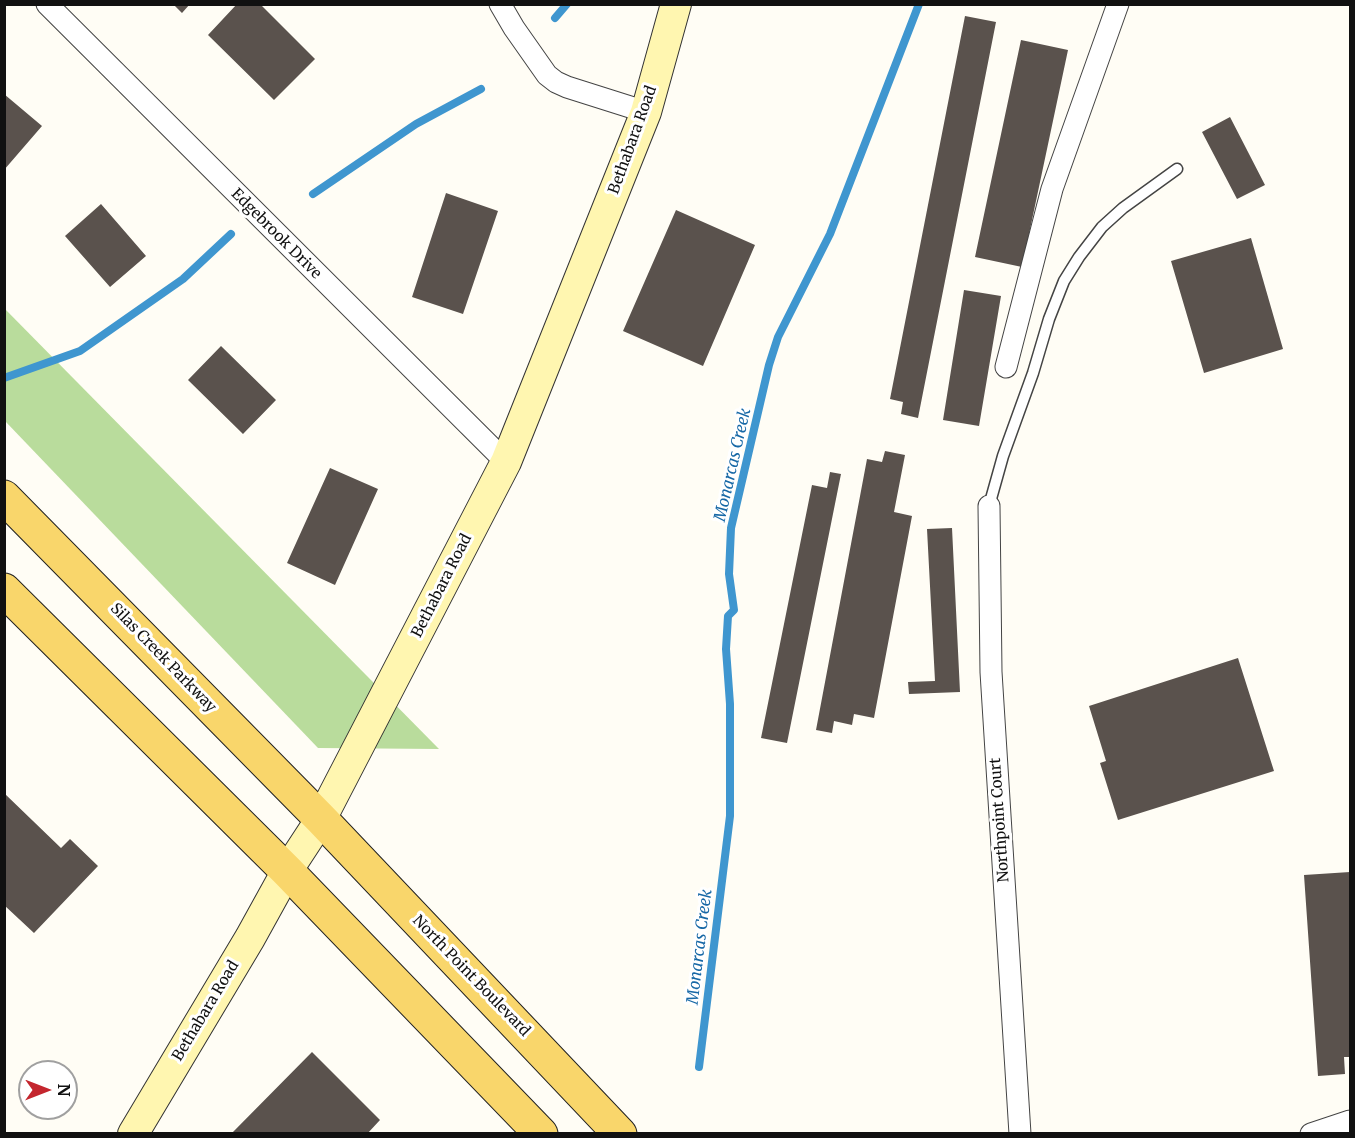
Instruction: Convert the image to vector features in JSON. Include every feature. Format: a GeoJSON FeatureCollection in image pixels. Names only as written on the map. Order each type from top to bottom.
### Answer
{"type":"FeatureCollection","features":[{"type":"Feature","properties":{"kind":"main road","name":"Silas Creek Parkway"},"geometry":{"type":"LineString","coordinates":[[4,497],[321,819]]}},
{"type":"Feature","properties":{"kind":"main road"},"geometry":{"type":"LineString","coordinates":[[4,590],[287,871],[541,1134]]}},
{"type":"Feature","properties":{"kind":"main road","name":"North Point Boulevard"},"geometry":{"type":"LineString","coordinates":[[321,819],[620,1134]]}},
{"type":"Feature","properties":{"kind":"street","name":"Edgebrook Drive"},"geometry":{"type":"LineString","coordinates":[[47,4],[506,462]]}},
{"type":"Feature","properties":{"kind":"street"},"geometry":{"type":"LineString","coordinates":[[500,4],[547,75],[556,82],[646,112]]}},
{"type":"Feature","properties":{"kind":"street","name":"Bethabara Road"},"geometry":{"type":"LineString","coordinates":[[133,1134],[250,938],[287,871],[321,819],[506,462],[646,112],[676,4]]}},
{"type":"Feature","properties":{"kind":"street"},"geometry":{"type":"LineString","coordinates":[[1006,367],[1052,189],[1118,4]]}},
{"type":"Feature","properties":{"kind":"street","name":"Northpoint Court"},"geometry":{"type":"LineString","coordinates":[[989,506],[991,672],[1020,1134]]}},
{"type":"Feature","properties":{"kind":"street"},"geometry":{"type":"LineString","coordinates":[[1311,1134],[1350,1121]]}},
{"type":"Feature","properties":{"kind":"lane"},"geometry":{"type":"LineString","coordinates":[[989,506],[1003,456],[1064,281],[1102,227],[1123,208],[1177,169]]}},
{"type":"Feature","properties":{"kind":"green space"},"geometry":{"type":"Polygon","coordinates":[[[4,308],[439,749],[318,748],[5,421],[4,308]]]}},
{"type":"Feature","properties":{"kind":"building"},"geometry":{"type":"Polygon","coordinates":[[[173,4],[190,4],[182,13],[173,4]]]}},
{"type":"Feature","properties":{"kind":"building"},"geometry":{"type":"Polygon","coordinates":[[[237,4],[260,4],[315,59],[274,100],[208,35],[237,4]]]}},
{"type":"Feature","properties":{"kind":"building"},"geometry":{"type":"Polygon","coordinates":[[[965,16],[996,22],[918,418],[901,414],[903,402],[890,399],[965,16]]]}},
{"type":"Feature","properties":{"kind":"building"},"geometry":{"type":"Polygon","coordinates":[[[1021,40],[1068,50],[1022,267],[975,257],[1021,40]]]}},
{"type":"Feature","properties":{"kind":"building"},"geometry":{"type":"Polygon","coordinates":[[[4,94],[42,126],[4,170],[4,94]]]}},
{"type":"Feature","properties":{"kind":"building"},"geometry":{"type":"Polygon","coordinates":[[[1230,117],[1265,185],[1237,199],[1202,132],[1230,117]]]}},
{"type":"Feature","properties":{"kind":"building"},"geometry":{"type":"Polygon","coordinates":[[[446,193],[498,211],[463,314],[412,297],[446,193]]]}},
{"type":"Feature","properties":{"kind":"building"},"geometry":{"type":"Polygon","coordinates":[[[101,204],[146,256],[110,287],[65,236],[101,204]]]}},
{"type":"Feature","properties":{"kind":"building"},"geometry":{"type":"Polygon","coordinates":[[[676,210],[755,245],[703,366],[623,331],[676,210]]]}},
{"type":"Feature","properties":{"kind":"building"},"geometry":{"type":"Polygon","coordinates":[[[1251,238],[1283,349],[1204,373],[1171,261],[1251,238]]]}},
{"type":"Feature","properties":{"kind":"building"},"geometry":{"type":"Polygon","coordinates":[[[964,290],[1001,296],[979,426],[943,420],[964,290]]]}},
{"type":"Feature","properties":{"kind":"building"},"geometry":{"type":"Polygon","coordinates":[[[221,346],[276,400],[243,434],[188,380],[221,346]]]}},
{"type":"Feature","properties":{"kind":"building"},"geometry":{"type":"Polygon","coordinates":[[[885,451],[905,455],[894,512],[912,516],[874,718],[854,714],[852,725],[834,721],[832,733],[816,730],[867,459],[882,462],[885,451]]]}},
{"type":"Feature","properties":{"kind":"building"},"geometry":{"type":"Polygon","coordinates":[[[330,468],[378,489],[335,585],[287,563],[330,468]]]}},
{"type":"Feature","properties":{"kind":"building"},"geometry":{"type":"Polygon","coordinates":[[[830,472],[841,474],[787,743],[761,738],[812,485],[827,488],[830,472]]]}},
{"type":"Feature","properties":{"kind":"building"},"geometry":{"type":"Polygon","coordinates":[[[952,528],[960,692],[909,694],[908,682],[935,681],[927,529],[952,528]]]}},
{"type":"Feature","properties":{"kind":"building"},"geometry":{"type":"Polygon","coordinates":[[[1238,658],[1274,771],[1118,820],[1100,763],[1106,761],[1089,706],[1238,658]]]}},
{"type":"Feature","properties":{"kind":"building"},"geometry":{"type":"Polygon","coordinates":[[[4,793],[61,848],[70,839],[98,866],[34,933],[4,905],[4,793]]]}},
{"type":"Feature","properties":{"kind":"building"},"geometry":{"type":"Polygon","coordinates":[[[1350,872],[1350,1057],[1344,1057],[1345,1074],[1318,1076],[1304,875],[1350,872]]]}},
{"type":"Feature","properties":{"kind":"building"},"geometry":{"type":"Polygon","coordinates":[[[312,1052],[380,1120],[367,1134],[231,1134],[312,1052]]]}},
{"type":"Feature","properties":{"kind":"waterway"},"geometry":{"type":"LineString","coordinates":[[555,18],[567,4]]}},
{"type":"Feature","properties":{"kind":"waterway","name":"Monarcas Creek"},"geometry":{"type":"LineString","coordinates":[[699,1067],[730,816],[730,704],[726,649],[728,616],[734,610],[729,574],[731,528],[769,365],[778,337],[830,234],[919,4]]}},
{"type":"Feature","properties":{"kind":"waterway"},"geometry":{"type":"LineString","coordinates":[[313,194],[416,124],[481,89]]}},
{"type":"Feature","properties":{"kind":"waterway"},"geometry":{"type":"LineString","coordinates":[[4,378],[80,351],[183,279],[231,234]]}}]}
